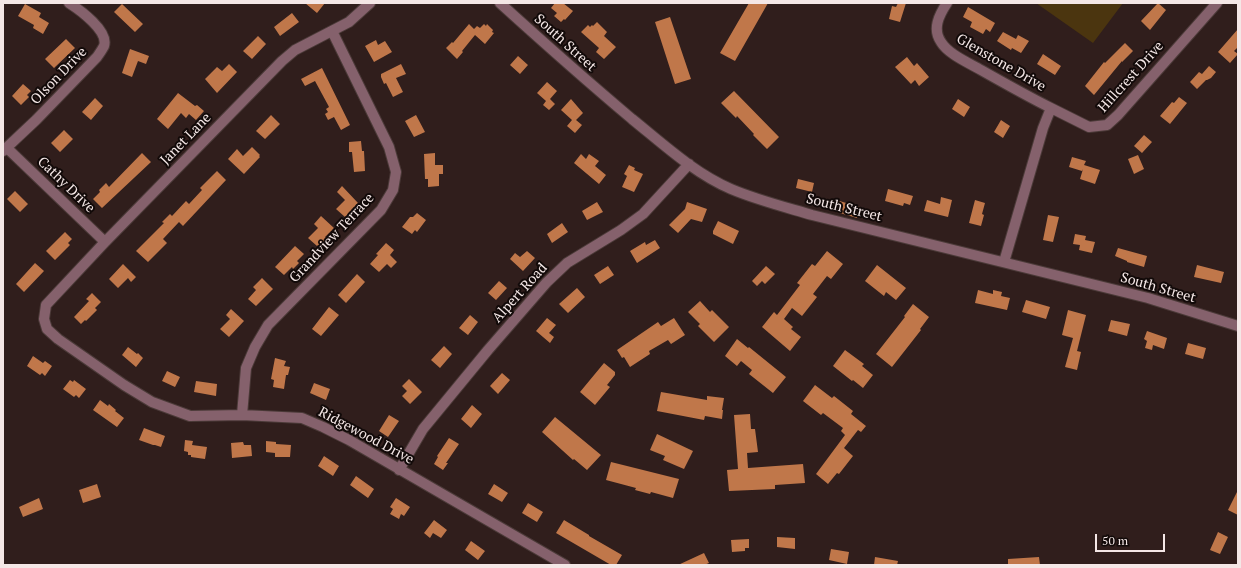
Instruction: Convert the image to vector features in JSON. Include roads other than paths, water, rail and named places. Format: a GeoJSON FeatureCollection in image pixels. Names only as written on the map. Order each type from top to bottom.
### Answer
{"type":"FeatureCollection","features":[{"type":"Feature","properties":{"kind":"street","name":"Olson Drive"},"geometry":{"type":"LineString","coordinates":[[5,149],[97,57],[104,45],[103,35],[94,22],[69,3]]}},
{"type":"Feature","properties":{"kind":"street","name":"Janet Lane"},"geometry":{"type":"LineString","coordinates":[[44,318],[46,305],[105,242],[282,61],[295,50],[349,22],[370,3]]}},
{"type":"Feature","properties":{"kind":"street","name":"South Street"},"geometry":{"type":"LineString","coordinates":[[500,3],[573,69],[689,164],[708,177],[731,189],[819,217],[1148,298],[1238,326]]}},
{"type":"Feature","properties":{"kind":"street","name":"Glenstone Drive"},"geometry":{"type":"LineString","coordinates":[[947,3],[938,20],[937,33],[941,43],[952,53],[968,63],[1051,108],[1042,128],[1004,262]]}},
{"type":"Feature","properties":{"kind":"street","name":"Hillcrest Drive"},"geometry":{"type":"LineString","coordinates":[[1051,108],[1089,127],[1107,125],[1136,95],[1217,3]]}},
{"type":"Feature","properties":{"kind":"street","name":"Grandview Terrace"},"geometry":{"type":"LineString","coordinates":[[242,415],[246,368],[255,347],[268,325],[381,210],[393,190],[396,172],[389,147],[332,30]]}},
{"type":"Feature","properties":{"kind":"street","name":"Cathy Drive"},"geometry":{"type":"LineString","coordinates":[[5,149],[105,242]]}},
{"type":"Feature","properties":{"kind":"street","name":"Alpert Road"},"geometry":{"type":"LineString","coordinates":[[399,470],[423,429],[488,350],[547,282],[567,263],[622,230],[643,214],[689,164]]}},
{"type":"Feature","properties":{"kind":"street","name":"Ridgewood Drive"},"geometry":{"type":"LineString","coordinates":[[44,318],[47,329],[58,339],[124,385],[152,402],[190,416],[242,415],[302,418],[349,440],[565,565]]}}]}
